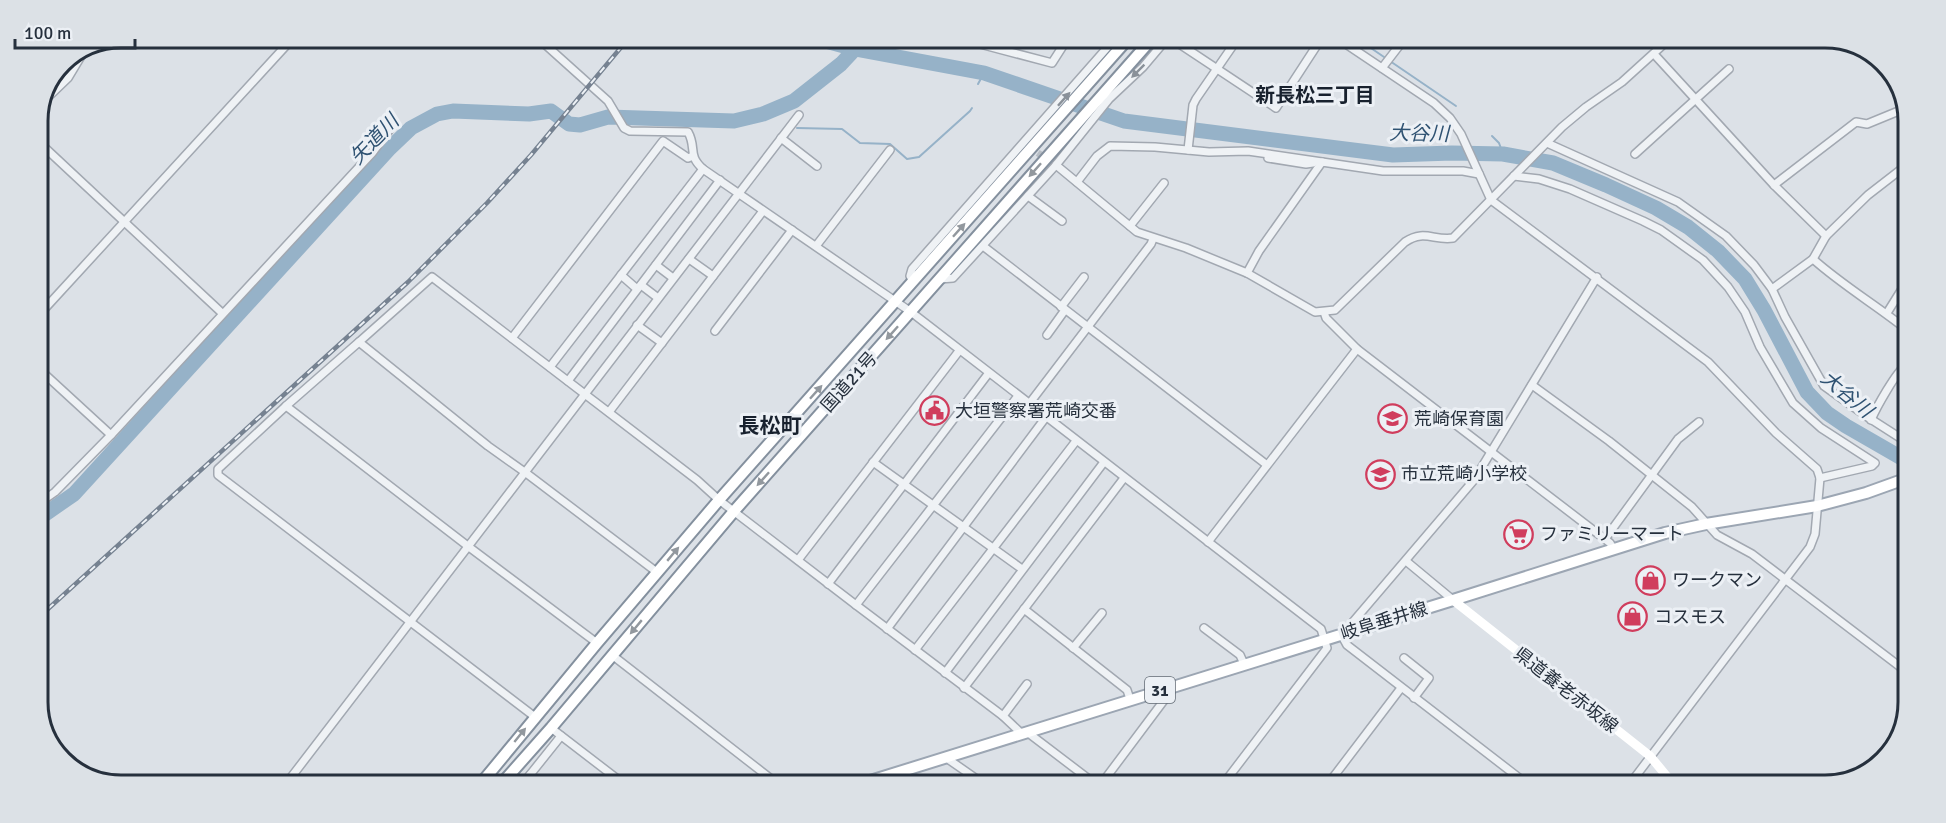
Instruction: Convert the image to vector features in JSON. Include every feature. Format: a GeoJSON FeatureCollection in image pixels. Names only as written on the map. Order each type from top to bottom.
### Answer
{"type":"FeatureCollection","features":[{"type":"Feature","properties":{"kind":"main road","name":"国道21号"},"geometry":{"type":"LineString","coordinates":[[488,775],[719,500],[896,302],[1081,85],[1119,48]]}},
{"type":"Feature","properties":{"kind":"main road","name":"国道21号"},"geometry":{"type":"LineString","coordinates":[[509,775],[735,510],[937,279],[1079,128],[1144,48]]}},
{"type":"Feature","properties":{"kind":"main road","name":"岐阜垂井線"},"geometry":{"type":"LineString","coordinates":[[890,775],[1613,548],[1706,524],[1816,506],[1898,484]]}},
{"type":"Feature","properties":{"kind":"main road","name":"県道養老赤坂線"},"geometry":{"type":"LineString","coordinates":[[1453,600],[1650,756],[1667,775]]}},
{"type":"Feature","properties":{"kind":"street"},"geometry":{"type":"LineString","coordinates":[[48,305],[284,48]]}},
{"type":"Feature","properties":{"kind":"street"},"geometry":{"type":"LineString","coordinates":[[549,48],[613,108],[624,128],[630,131],[688,132],[692,140],[695,162],[910,312],[1321,629],[1325,639],[1324,652],[1230,775]]}},
{"type":"Feature","properties":{"kind":"street"},"geometry":{"type":"LineString","coordinates":[[995,48],[1052,63],[1062,48]]}},
{"type":"Feature","properties":{"kind":"street"},"geometry":{"type":"LineString","coordinates":[[1081,85],[1108,48]]}},
{"type":"Feature","properties":{"kind":"street"},"geometry":{"type":"LineString","coordinates":[[1104,98],[1143,67],[1159,48]]}},
{"type":"Feature","properties":{"kind":"street"},"geometry":{"type":"LineString","coordinates":[[1186,48],[1276,108],[1315,48]]}},
{"type":"Feature","properties":{"kind":"street"},"geometry":{"type":"LineString","coordinates":[[1189,147],[1196,99],[1232,48]]}},
{"type":"Feature","properties":{"kind":"street"},"geometry":{"type":"LineString","coordinates":[[1352,48],[1434,103],[1450,118],[1463,138],[1491,200],[1708,362],[1776,433],[1817,469],[1820,478],[1815,534],[1810,547],[1636,775]]}},
{"type":"Feature","properties":{"kind":"street"},"geometry":{"type":"LineString","coordinates":[[1382,68],[1397,48]]}},
{"type":"Feature","properties":{"kind":"street"},"geometry":{"type":"LineString","coordinates":[[1056,165],[1137,232],[1186,248],[1247,273],[1315,312],[1335,310],[1414,236],[1423,234],[1445,239],[1453,237],[1586,107],[1622,82],[1660,48]]}},
{"type":"Feature","properties":{"kind":"street"},"geometry":{"type":"LineString","coordinates":[[1654,54],[1774,185],[1826,236]]}},
{"type":"Feature","properties":{"kind":"street"},"geometry":{"type":"LineString","coordinates":[[54,91],[68,78],[77,63]]}},
{"type":"Feature","properties":{"kind":"street"},"geometry":{"type":"LineString","coordinates":[[1635,154],[1729,69]]}},
{"type":"Feature","properties":{"kind":"street"},"geometry":{"type":"LineString","coordinates":[[1774,185],[1856,122],[1867,124],[1897,111]]}},
{"type":"Feature","properties":{"kind":"street"},"geometry":{"type":"LineString","coordinates":[[293,775],[799,115]]}},
{"type":"Feature","properties":{"kind":"street"},"geometry":{"type":"LineString","coordinates":[[48,497],[56,492],[111,435],[373,152],[393,125]]}},
{"type":"Feature","properties":{"kind":"street"},"geometry":{"type":"LineString","coordinates":[[937,279],[953,278],[1056,165],[1079,128]]}},
{"type":"Feature","properties":{"kind":"street"},"geometry":{"type":"LineString","coordinates":[[781,138],[816,165]]}},
{"type":"Feature","properties":{"kind":"street"},"geometry":{"type":"LineString","coordinates":[[512,338],[663,141],[688,158],[693,156]]}},
{"type":"Feature","properties":{"kind":"street"},"geometry":{"type":"LineString","coordinates":[[1545,145],[1678,202],[1726,236],[1754,266],[1772,290],[1785,318],[1824,386],[1898,437]]}},
{"type":"Feature","properties":{"kind":"street"},"geometry":{"type":"LineString","coordinates":[[1077,182],[1097,156],[1110,146],[1189,147],[1256,152],[1383,171],[1477,170]]}},
{"type":"Feature","properties":{"kind":"street"},"geometry":{"type":"LineString","coordinates":[[816,246],[890,150]]}},
{"type":"Feature","properties":{"kind":"street"},"geometry":{"type":"LineString","coordinates":[[48,154],[222,313]]}},
{"type":"Feature","properties":{"kind":"street"},"geometry":{"type":"LineString","coordinates":[[1247,273],[1259,251],[1322,162]]}},
{"type":"Feature","properties":{"kind":"street"},"geometry":{"type":"LineString","coordinates":[[550,367],[704,169]]}},
{"type":"Feature","properties":{"kind":"street"},"geometry":{"type":"LineString","coordinates":[[1772,290],[1813,259],[1826,236],[1868,195],[1898,172]]}},
{"type":"Feature","properties":{"kind":"street"},"geometry":{"type":"LineString","coordinates":[[1516,174],[1570,189],[1642,221],[1661,230],[1703,260],[1728,287],[1745,312],[1760,347],[1793,403],[1821,428],[1875,463],[1872,466],[1820,478]]}},
{"type":"Feature","properties":{"kind":"street"},"geometry":{"type":"LineString","coordinates":[[568,381],[720,180]]}},
{"type":"Feature","properties":{"kind":"street"},"geometry":{"type":"LineString","coordinates":[[1130,226],[1164,183]]}},
{"type":"Feature","properties":{"kind":"street"},"geometry":{"type":"LineString","coordinates":[[1028,196],[1062,221]]}},
{"type":"Feature","properties":{"kind":"street"},"geometry":{"type":"LineString","coordinates":[[609,412],[763,211]]}},
{"type":"Feature","properties":{"kind":"street"},"geometry":{"type":"LineString","coordinates":[[715,331],[792,230]]}},
{"type":"Feature","properties":{"kind":"street"},"geometry":{"type":"LineString","coordinates":[[1029,404],[1153,239]]}},
{"type":"Feature","properties":{"kind":"street"},"geometry":{"type":"LineString","coordinates":[[982,246],[1268,465]]}},
{"type":"Feature","properties":{"kind":"street"},"geometry":{"type":"LineString","coordinates":[[689,258],[713,276]]}},
{"type":"Feature","properties":{"kind":"street"},"geometry":{"type":"LineString","coordinates":[[1813,259],[1833,277],[1898,323]]}},
{"type":"Feature","properties":{"kind":"street"},"geometry":{"type":"LineString","coordinates":[[656,265],[673,278]]}},
{"type":"Feature","properties":{"kind":"street"},"geometry":{"type":"LineString","coordinates":[[621,275],[658,298]]}},
{"type":"Feature","properties":{"kind":"street"},"geometry":{"type":"LineString","coordinates":[[535,717],[218,475],[218,469],[286,406],[432,277],[697,480],[719,500],[735,510],[828,584],[1083,775]]}},
{"type":"Feature","properties":{"kind":"street"},"geometry":{"type":"LineString","coordinates":[[1047,335],[1084,277]]}},
{"type":"Feature","properties":{"kind":"street"},"geometry":{"type":"LineString","coordinates":[[1352,631],[1352,623],[1465,492],[1597,277]]}},
{"type":"Feature","properties":{"kind":"street"},"geometry":{"type":"LineString","coordinates":[[1887,314],[1898,296]]}},
{"type":"Feature","properties":{"kind":"street"},"geometry":{"type":"LineString","coordinates":[[1324,312],[1326,318],[1357,349],[1605,539],[1613,548]]}},
{"type":"Feature","properties":{"kind":"street"},"geometry":{"type":"LineString","coordinates":[[638,325],[662,343]]}},
{"type":"Feature","properties":{"kind":"street"},"geometry":{"type":"LineString","coordinates":[[359,342],[488,446],[658,573]]}},
{"type":"Feature","properties":{"kind":"street"},"geometry":{"type":"LineString","coordinates":[[1208,542],[1357,349]]}},
{"type":"Feature","properties":{"kind":"street"},"geometry":{"type":"LineString","coordinates":[[798,560],[959,351]]}},
{"type":"Feature","properties":{"kind":"street"},"geometry":{"type":"LineString","coordinates":[[1871,420],[1875,409],[1885,397],[1898,373]]}},
{"type":"Feature","properties":{"kind":"street"},"geometry":{"type":"LineString","coordinates":[[828,584],[988,374]]}},
{"type":"Feature","properties":{"kind":"street"},"geometry":{"type":"LineString","coordinates":[[48,377],[111,435]]}},
{"type":"Feature","properties":{"kind":"street"},"geometry":{"type":"LineString","coordinates":[[1532,385],[1609,441],[1692,507],[1717,535],[1752,554],[1898,665]]}},
{"type":"Feature","properties":{"kind":"street"},"geometry":{"type":"LineString","coordinates":[[856,605],[1018,396]]}},
{"type":"Feature","properties":{"kind":"street"},"geometry":{"type":"LineString","coordinates":[[286,406],[469,548],[597,643]]}},
{"type":"Feature","properties":{"kind":"street"},"geometry":{"type":"LineString","coordinates":[[887,629],[1046,417]]}},
{"type":"Feature","properties":{"kind":"street"},"geometry":{"type":"LineString","coordinates":[[1605,539],[1678,439],[1699,422]]}},
{"type":"Feature","properties":{"kind":"street"},"geometry":{"type":"LineString","coordinates":[[915,650],[1076,441]]}},
{"type":"Feature","properties":{"kind":"street"},"geometry":{"type":"LineString","coordinates":[[873,462],[1022,569]]}},
{"type":"Feature","properties":{"kind":"street"},"geometry":{"type":"LineString","coordinates":[[945,673],[1104,462]]}},
{"type":"Feature","properties":{"kind":"street"},"geometry":{"type":"LineString","coordinates":[[964,688],[1124,478]]}},
{"type":"Feature","properties":{"kind":"street"},"geometry":{"type":"LineString","coordinates":[[1406,561],[1453,600]]}},
{"type":"Feature","properties":{"kind":"street"},"geometry":{"type":"LineString","coordinates":[[1024,609],[1127,690],[1130,699]]}},
{"type":"Feature","properties":{"kind":"street"},"geometry":{"type":"LineString","coordinates":[[1073,648],[1102,612]]}},
{"type":"Feature","properties":{"kind":"street"},"geometry":{"type":"LineString","coordinates":[[1204,628],[1240,655],[1244,664]]}},
{"type":"Feature","properties":{"kind":"street"},"geometry":{"type":"LineString","coordinates":[[1341,634],[1347,645],[1515,775]]}},
{"type":"Feature","properties":{"kind":"street"},"geometry":{"type":"LineString","coordinates":[[612,656],[766,775]]}},
{"type":"Feature","properties":{"kind":"street"},"geometry":{"type":"LineString","coordinates":[[1404,658],[1429,678],[1414,698]]}},
{"type":"Feature","properties":{"kind":"street"},"geometry":{"type":"LineString","coordinates":[[1003,716],[1027,684]]}},
{"type":"Feature","properties":{"kind":"street"},"geometry":{"type":"LineString","coordinates":[[1108,775],[1175,685]]}},
{"type":"Feature","properties":{"kind":"street"},"geometry":{"type":"LineString","coordinates":[[1335,775],[1401,688]]}},
{"type":"Feature","properties":{"kind":"street"},"geometry":{"type":"LineString","coordinates":[[551,728],[612,775]]}},
{"type":"Feature","properties":{"kind":"street"},"geometry":{"type":"LineString","coordinates":[[529,775],[561,736]]}},
{"type":"Feature","properties":{"kind":"street"},"geometry":{"type":"LineString","coordinates":[[945,758],[969,775]]}},
{"type":"Feature","properties":{"kind":"waterway","name":"大谷川"},"geometry":{"type":"LineString","coordinates":[[851,48],[984,73],[1124,121],[1393,155],[1503,154],[1553,163],[1656,208],[1688,227],[1718,251],[1745,279],[1807,392],[1827,413],[1898,456]]}},
{"type":"Feature","properties":{"kind":"waterway"},"geometry":{"type":"LineString","coordinates":[[1371,48],[1456,106]]}},
{"type":"Feature","properties":{"kind":"waterway","name":"矢道川"},"geometry":{"type":"LineString","coordinates":[[48,512],[74,494],[390,148],[411,128],[437,114],[453,111],[529,114],[551,111],[569,124],[580,125],[608,117],[734,121],[763,114],[794,101],[841,64],[855,49]]}},
{"type":"Feature","properties":{"kind":"waterway"},"geometry":{"type":"LineString","coordinates":[[978,84],[984,73]]}},
{"type":"Feature","properties":{"kind":"waterway"},"geometry":{"type":"LineString","coordinates":[[797,128],[842,129],[860,143],[890,144],[907,159],[919,157],[972,108]]}},
{"type":"Feature","properties":{"kind":"waterway"},"geometry":{"type":"LineString","coordinates":[[1492,136],[1499,143],[1503,154]]}},
{"type":"Feature","properties":{"kind":"tunnel"},"geometry":{"type":"LineString","coordinates":[[1029,147],[1056,165]]}},
{"type":"Feature","properties":{"kind":"railway"},"geometry":{"type":"LineString","coordinates":[[48,609],[408,282],[531,155],[620,48]]}},
{"type":"Feature","properties":{"kind":"place","name":"大垣警察署荒崎交番"},"geometry":{"type":"Point","coordinates":[934,411]}},
{"type":"Feature","properties":{"kind":"place","name":"荒崎保育園"},"geometry":{"type":"Point","coordinates":[1393,419]}},
{"type":"Feature","properties":{"kind":"place","name":"市立荒崎小学校"},"geometry":{"type":"Point","coordinates":[1380,474]}},
{"type":"Feature","properties":{"kind":"place","name":"ファミリーマート"},"geometry":{"type":"Point","coordinates":[1519,534]}},
{"type":"Feature","properties":{"kind":"place","name":"ワークマン"},"geometry":{"type":"Point","coordinates":[1651,580]}},
{"type":"Feature","properties":{"kind":"place","name":"コスモス"},"geometry":{"type":"Point","coordinates":[1633,617]}},
{"type":"Feature","properties":{"kind":"district","name":"新長松三丁目"},"geometry":{"type":"Point","coordinates":[1315,95]}},
{"type":"Feature","properties":{"kind":"district","name":"長松町"},"geometry":{"type":"Point","coordinates":[770,426]}}]}
